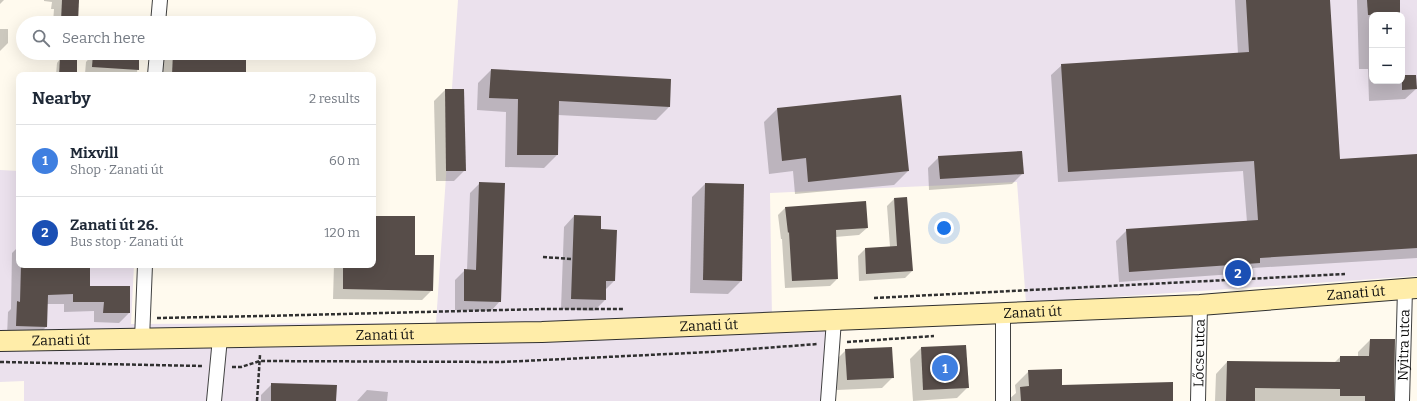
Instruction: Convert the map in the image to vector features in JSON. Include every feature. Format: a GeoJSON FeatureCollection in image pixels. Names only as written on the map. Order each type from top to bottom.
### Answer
{"type":"FeatureCollection","features":[{"type":"Feature","properties":{"kind":"street"},"geometry":{"type":"LineString","coordinates":[[159,16],[160,0]]}},
{"type":"Feature","properties":{"kind":"street"},"geometry":{"type":"LineString","coordinates":[[155,72],[156,60]]}},
{"type":"Feature","properties":{"kind":"street"},"geometry":{"type":"LineString","coordinates":[[142,339],[145,268]]}},
{"type":"Feature","properties":{"kind":"street","name":"Zanati út"},"geometry":{"type":"LineString","coordinates":[[0,341],[542,332],[1200,305],[1411,289]]}},
{"type":"Feature","properties":{"kind":"street","name":"Nyitra utca"},"geometry":{"type":"LineString","coordinates":[[1402,401],[1411,289]]}},
{"type":"Feature","properties":{"kind":"street","name":"Lőcse utca"},"geometry":{"type":"LineString","coordinates":[[1198,401],[1200,305]]}},
{"type":"Feature","properties":{"kind":"street"},"geometry":{"type":"LineString","coordinates":[[1002,314],[1003,401]]}},
{"type":"Feature","properties":{"kind":"street"},"geometry":{"type":"LineString","coordinates":[[828,401],[834,320]]}},
{"type":"Feature","properties":{"kind":"street"},"geometry":{"type":"LineString","coordinates":[[214,401],[220,338]]}},
{"type":"Feature","properties":{"kind":"path"},"geometry":{"type":"LineString","coordinates":[[544,257],[572,259]]}},
{"type":"Feature","properties":{"kind":"path"},"geometry":{"type":"LineString","coordinates":[[872,298],[1346,274]]}},
{"type":"Feature","properties":{"kind":"path"},"geometry":{"type":"LineString","coordinates":[[142,310],[152,318],[544,309],[629,309]]}},
{"type":"Feature","properties":{"kind":"path"},"geometry":{"type":"LineString","coordinates":[[257,401],[260,361]]}},
{"type":"Feature","properties":{"kind":"path"},"geometry":{"type":"LineString","coordinates":[[0,362],[197,365],[218,367]]}},
{"type":"Feature","properties":{"kind":"shaded area"},"geometry":{"type":"Polygon","coordinates":[[[458,0],[1417,0],[1417,276],[1026,303],[1017,182],[770,193],[772,318],[829,317],[822,401],[24,401],[24,381],[0,382],[0,170],[16,171],[16,268],[134,268],[131,324],[436,323],[458,0]]]}},
{"type":"Feature","properties":{"kind":"building"},"geometry":{"type":"Polygon","coordinates":[[[62,0],[79,0],[78,16],[61,16],[62,0]]]}},
{"type":"Feature","properties":{"kind":"building"},"geometry":{"type":"Polygon","coordinates":[[[1246,0],[1330,0],[1340,159],[1417,154],[1417,248],[1260,258],[1260,263],[1129,272],[1126,229],[1258,220],[1254,161],[1068,172],[1061,64],[1249,52],[1246,0]]]}},
{"type":"Feature","properties":{"kind":"building"},"geometry":{"type":"Polygon","coordinates":[[[1367,0],[1400,0],[1400,12],[1369,12],[1368,15],[1367,0]]]}},
{"type":"Feature","properties":{"kind":"building"},"geometry":{"type":"Polygon","coordinates":[[[60,60],[77,60],[77,72],[59,72],[60,60]]]}},
{"type":"Feature","properties":{"kind":"building"},"geometry":{"type":"Polygon","coordinates":[[[92,60],[139,60],[139,70],[92,67],[92,60]]]}},
{"type":"Feature","properties":{"kind":"building"},"geometry":{"type":"Polygon","coordinates":[[[173,60],[246,60],[246,72],[172,72],[173,60]]]}},
{"type":"Feature","properties":{"kind":"building"},"geometry":{"type":"Polygon","coordinates":[[[491,69],[671,79],[670,107],[559,101],[558,155],[517,155],[518,99],[489,98],[491,69]]]}},
{"type":"Feature","properties":{"kind":"building"},"geometry":{"type":"Polygon","coordinates":[[[1405,75],[1416,75],[1417,89],[1402,90],[1402,84],[1405,84],[1405,75]]]}},
{"type":"Feature","properties":{"kind":"building"},"geometry":{"type":"Polygon","coordinates":[[[445,89],[464,89],[466,171],[446,171],[445,89]]]}},
{"type":"Feature","properties":{"kind":"building"},"geometry":{"type":"Polygon","coordinates":[[[901,95],[909,171],[808,182],[806,158],[782,161],[777,108],[901,95]]]}},
{"type":"Feature","properties":{"kind":"building"},"geometry":{"type":"Polygon","coordinates":[[[1022,151],[1024,174],[940,179],[938,156],[1022,151]]]}},
{"type":"Feature","properties":{"kind":"building"},"geometry":{"type":"Polygon","coordinates":[[[479,182],[505,183],[501,302],[464,301],[464,269],[476,270],[479,182]]]}},
{"type":"Feature","properties":{"kind":"building"},"geometry":{"type":"Polygon","coordinates":[[[705,183],[744,184],[742,281],[703,280],[705,183]]]}},
{"type":"Feature","properties":{"kind":"building"},"geometry":{"type":"Polygon","coordinates":[[[907,197],[913,271],[866,274],[865,248],[897,246],[894,198],[907,197]]]}},
{"type":"Feature","properties":{"kind":"building"},"geometry":{"type":"Polygon","coordinates":[[[866,201],[868,228],[836,230],[838,279],[792,281],[789,232],[788,233],[785,207],[866,201]]]}},
{"type":"Feature","properties":{"kind":"building"},"geometry":{"type":"Polygon","coordinates":[[[574,215],[601,216],[601,229],[617,230],[615,281],[606,281],[606,300],[571,299],[574,215]]]}},
{"type":"Feature","properties":{"kind":"building"},"geometry":{"type":"Polygon","coordinates":[[[376,216],[415,216],[415,255],[434,255],[433,291],[343,289],[343,268],[376,268],[376,216]]]}},
{"type":"Feature","properties":{"kind":"building"},"geometry":{"type":"Polygon","coordinates":[[[21,268],[90,268],[90,286],[130,286],[130,313],[103,313],[104,302],[73,302],[73,294],[48,295],[47,327],[16,326],[17,301],[20,302],[21,268]]]}},
{"type":"Feature","properties":{"kind":"building"},"geometry":{"type":"Polygon","coordinates":[[[1370,339],[1395,339],[1394,401],[1365,401],[1365,396],[1340,396],[1340,389],[1255,388],[1255,401],[1226,401],[1227,361],[1340,362],[1340,356],[1369,356],[1370,339]]]}},
{"type":"Feature","properties":{"kind":"building"},"geometry":{"type":"Polygon","coordinates":[[[966,345],[969,388],[923,390],[921,347],[966,345]]]}},
{"type":"Feature","properties":{"kind":"building"},"geometry":{"type":"Polygon","coordinates":[[[892,347],[894,378],[847,380],[845,349],[892,347]]]}},
{"type":"Feature","properties":{"kind":"building"},"geometry":{"type":"Polygon","coordinates":[[[1062,369],[1062,385],[1173,382],[1173,401],[1021,401],[1020,387],[1029,386],[1028,370],[1062,369]]]}},
{"type":"Feature","properties":{"kind":"building"},"geometry":{"type":"Polygon","coordinates":[[[271,383],[337,385],[336,401],[271,401],[271,383]]]}},
{"type":"Feature","properties":{"kind":"place","name":"Zanati út 26."},"geometry":{"type":"Point","coordinates":[1238,273]}},
{"type":"Feature","properties":{"kind":"place","name":"Mixvill"},"geometry":{"type":"Point","coordinates":[945,368]}}]}
